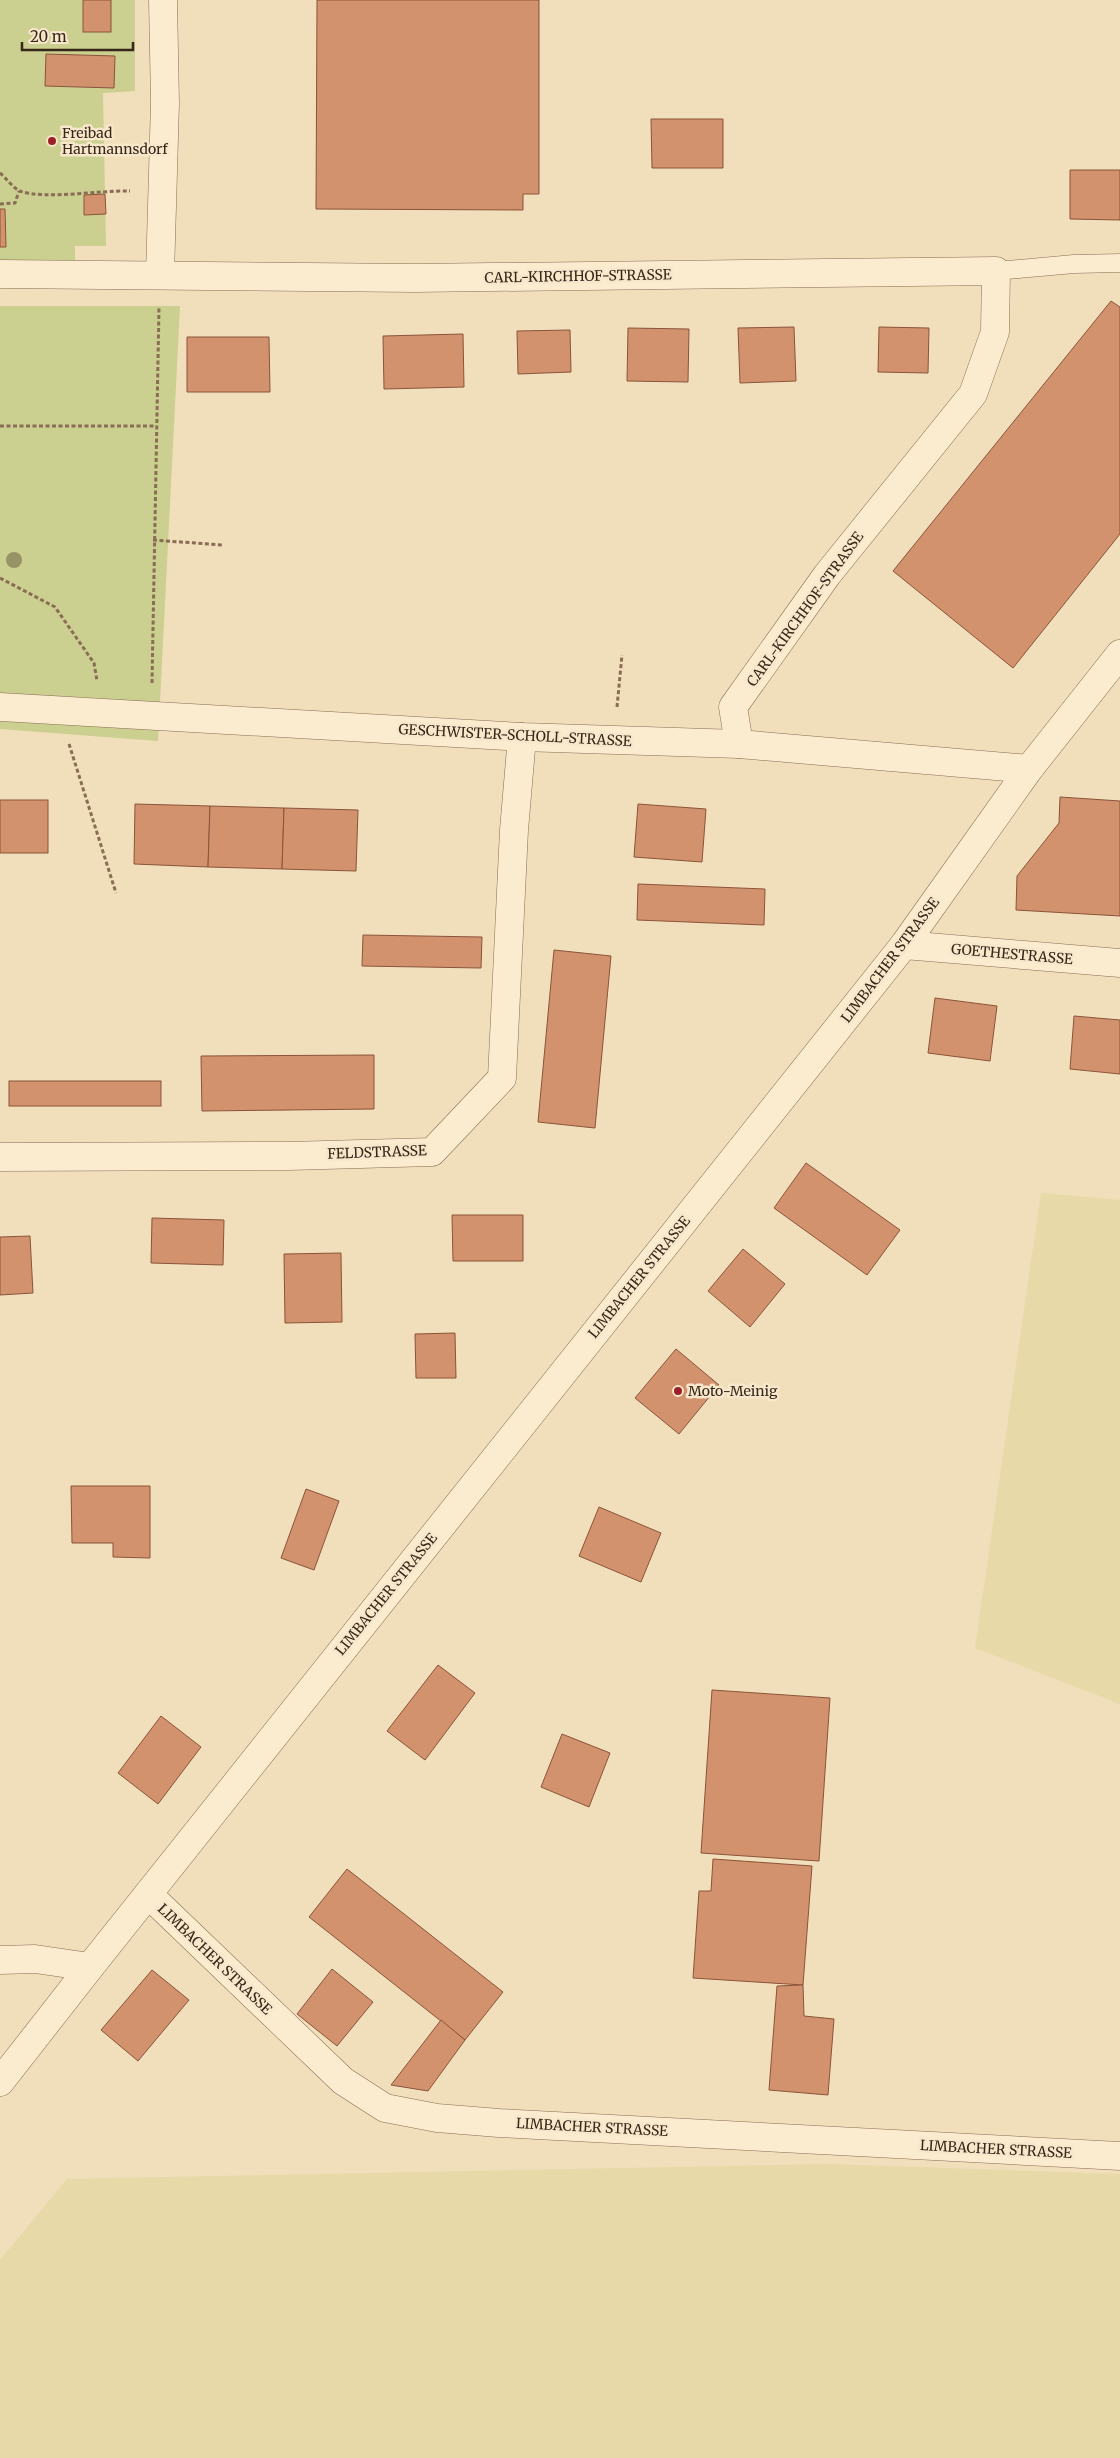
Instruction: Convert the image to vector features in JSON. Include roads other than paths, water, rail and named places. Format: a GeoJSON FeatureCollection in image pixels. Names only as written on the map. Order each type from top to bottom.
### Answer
{"type":"FeatureCollection","features":[{"type":"Feature","properties":{"kind":"street"},"geometry":{"type":"LineString","coordinates":[[160,275],[165,103],[163,0]]}},
{"type":"Feature","properties":{"kind":"street","name":"CARL-KIRCHHOF-STRASSE"},"geometry":{"type":"LineString","coordinates":[[0,274],[416,278],[996,271],[995,332],[973,394],[827,575],[733,707],[739,744]]}},
{"type":"Feature","properties":{"kind":"street","name":"LIMBACHER STRASSE"},"geometry":{"type":"LineString","coordinates":[[0,2082],[904,945],[1030,769],[1120,654]]}},
{"type":"Feature","properties":{"kind":"street","name":"GESCHWISTER-SCHOLL-STRASSE"},"geometry":{"type":"LineString","coordinates":[[0,707],[522,736],[739,744],[1030,769]]}},
{"type":"Feature","properties":{"kind":"street","name":"FELDSTRASSE"},"geometry":{"type":"LineString","coordinates":[[0,1158],[289,1156],[432,1152],[502,1078],[514,830],[522,736]]}},
{"type":"Feature","properties":{"kind":"street","name":"GOETHESTRASSE"},"geometry":{"type":"LineString","coordinates":[[904,945],[1120,963]]}},
{"type":"Feature","properties":{"kind":"street","name":"LIMBACHER STRASSE"},"geometry":{"type":"LineString","coordinates":[[148,1894],[343,2081],[385,2108],[436,2118],[1120,2156]]}},
{"type":"Feature","properties":{"kind":"street"},"geometry":{"type":"LineString","coordinates":[[0,1960],[35,1959],[90,1967]]}},
{"type":"Feature","properties":{"kind":"lane","name":"CARL-KIRCHHOF-STRASSE"},"geometry":{"type":"LineString","coordinates":[[996,271],[1074,264],[1120,263]]}},
{"type":"Feature","properties":{"kind":"place","name":"Freibad Hartmannsdorf"},"geometry":{"type":"Point","coordinates":[52,141]}},
{"type":"Feature","properties":{"kind":"place","name":"Moto-Meinig"},"geometry":{"type":"Point","coordinates":[678,1391]}}]}
